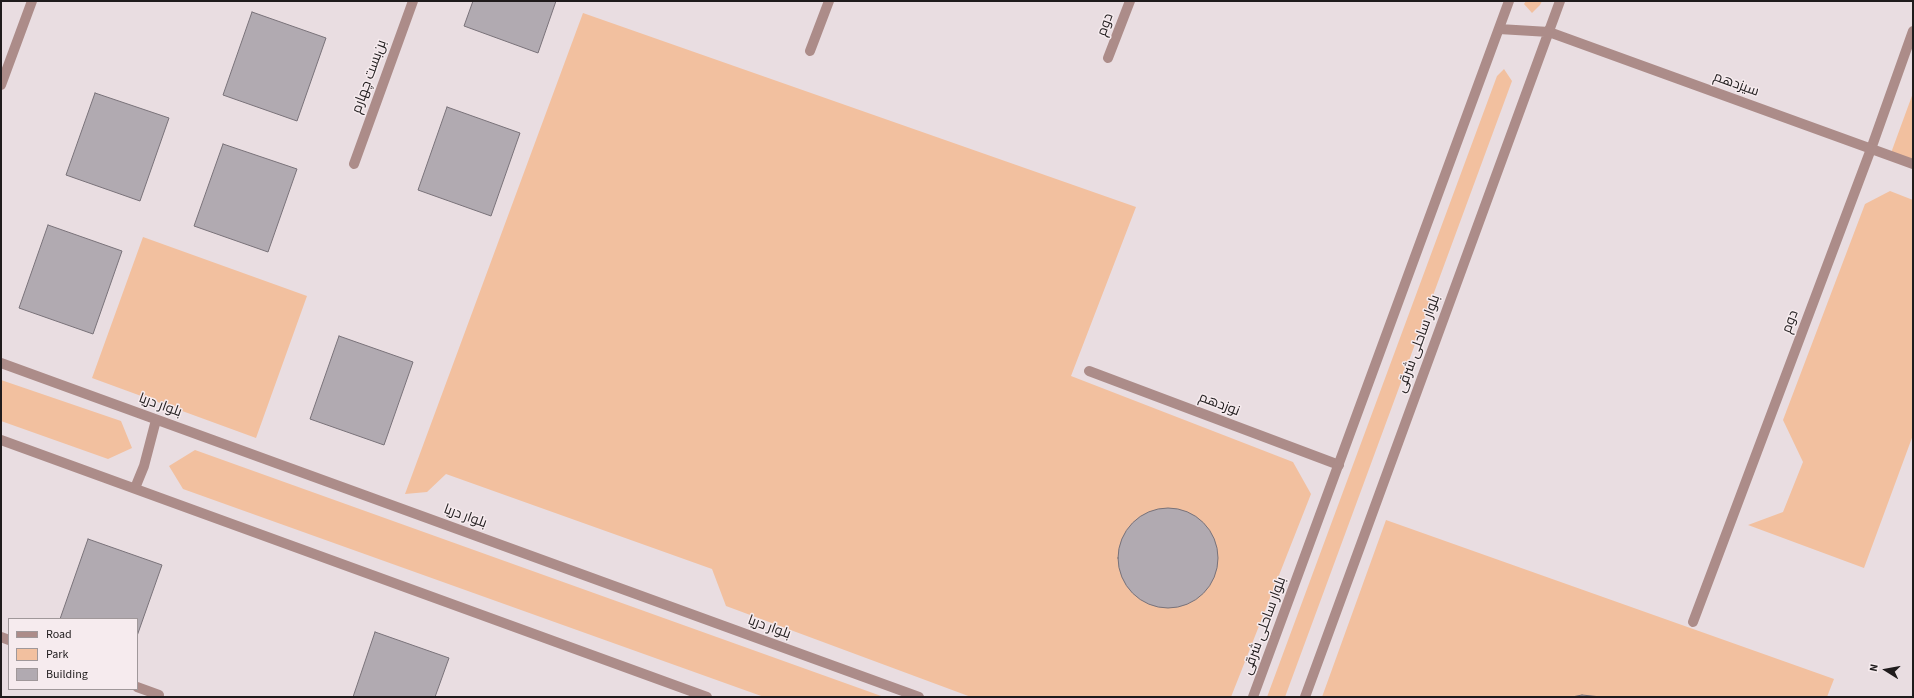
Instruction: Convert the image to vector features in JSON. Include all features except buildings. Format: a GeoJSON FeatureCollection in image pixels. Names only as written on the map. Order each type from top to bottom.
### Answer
{"type":"FeatureCollection","features":[{"type":"Feature","properties":{"kind":"street"},"geometry":{"type":"LineString","coordinates":[[1,85],[32,1]]}},
{"type":"Feature","properties":{"kind":"street","name":"بن‌بست چهارم"},"geometry":{"type":"LineString","coordinates":[[354,164],[413,1]]}},
{"type":"Feature","properties":{"kind":"street"},"geometry":{"type":"LineString","coordinates":[[810,51],[829,1]]}},
{"type":"Feature","properties":{"kind":"street","name":"دوم"},"geometry":{"type":"LineString","coordinates":[[1108,58],[1130,1]]}},
{"type":"Feature","properties":{"kind":"street","name":"بلوار ساحلی شرقی"},"geometry":{"type":"LineString","coordinates":[[1253,697],[1509,1]]}},
{"type":"Feature","properties":{"kind":"street","name":"بلوار ساحلی شرقی"},"geometry":{"type":"LineString","coordinates":[[1304,697],[1560,1]]}},
{"type":"Feature","properties":{"kind":"street","name":"سیزدهم"},"geometry":{"type":"LineString","coordinates":[[1499,29],[1549,32],[1913,164]]}},
{"type":"Feature","properties":{"kind":"street","name":"دوم"},"geometry":{"type":"LineString","coordinates":[[1694,622],[1871,149],[1913,31]]}},
{"type":"Feature","properties":{"kind":"street","name":"بلوار دریا"},"geometry":{"type":"LineString","coordinates":[[1,364],[919,697]]}},
{"type":"Feature","properties":{"kind":"street","name":"نوزدهم"},"geometry":{"type":"LineString","coordinates":[[1089,371],[1339,465]]}},
{"type":"Feature","properties":{"kind":"street"},"geometry":{"type":"LineString","coordinates":[[135,488],[144,466],[156,420]]}},
{"type":"Feature","properties":{"kind":"street"},"geometry":{"type":"LineString","coordinates":[[1,440],[707,697]]}},
{"type":"Feature","properties":{"kind":"street"},"geometry":{"type":"LineString","coordinates":[[138,687],[160,696]]}},
{"type":"Feature","properties":{"kind":"green space"},"geometry":{"type":"Polygon","coordinates":[[[1526,1],[1542,1],[1532,13],[1524,4],[1526,1]]]}},
{"type":"Feature","properties":{"kind":"green space"},"geometry":{"type":"Polygon","coordinates":[[[583,13],[1136,207],[1071,376],[1293,462],[1311,494],[1231,697],[971,697],[726,606],[712,569],[446,474],[427,492],[405,494],[583,13]]]}},
{"type":"Feature","properties":{"kind":"green space"},"geometry":{"type":"Polygon","coordinates":[[[1504,69],[1512,81],[1285,697],[1267,697],[1497,76],[1504,69]]]}},
{"type":"Feature","properties":{"kind":"green space"},"geometry":{"type":"Polygon","coordinates":[[[1913,93],[1913,162],[1891,153],[1913,93]]]}},
{"type":"Feature","properties":{"kind":"green space"},"geometry":{"type":"Polygon","coordinates":[[[1890,191],[1913,200],[1913,435],[1864,568],[1748,525],[1783,512],[1803,462],[1783,420],[1865,204],[1890,191]]]}},
{"type":"Feature","properties":{"kind":"green space"},"geometry":{"type":"Polygon","coordinates":[[[143,237],[307,296],[256,438],[92,378],[143,237]]]}},
{"type":"Feature","properties":{"kind":"green space"},"geometry":{"type":"Polygon","coordinates":[[[1,380],[121,421],[132,448],[108,459],[1,421],[1,380]]]}},
{"type":"Feature","properties":{"kind":"green space"},"geometry":{"type":"Polygon","coordinates":[[[195,450],[884,697],[764,697],[183,489],[169,466],[195,450]]]}},
{"type":"Feature","properties":{"kind":"green space"},"geometry":{"type":"Polygon","coordinates":[[[1386,520],[1834,679],[1827,697],[1322,697],[1386,520]]]}}]}
